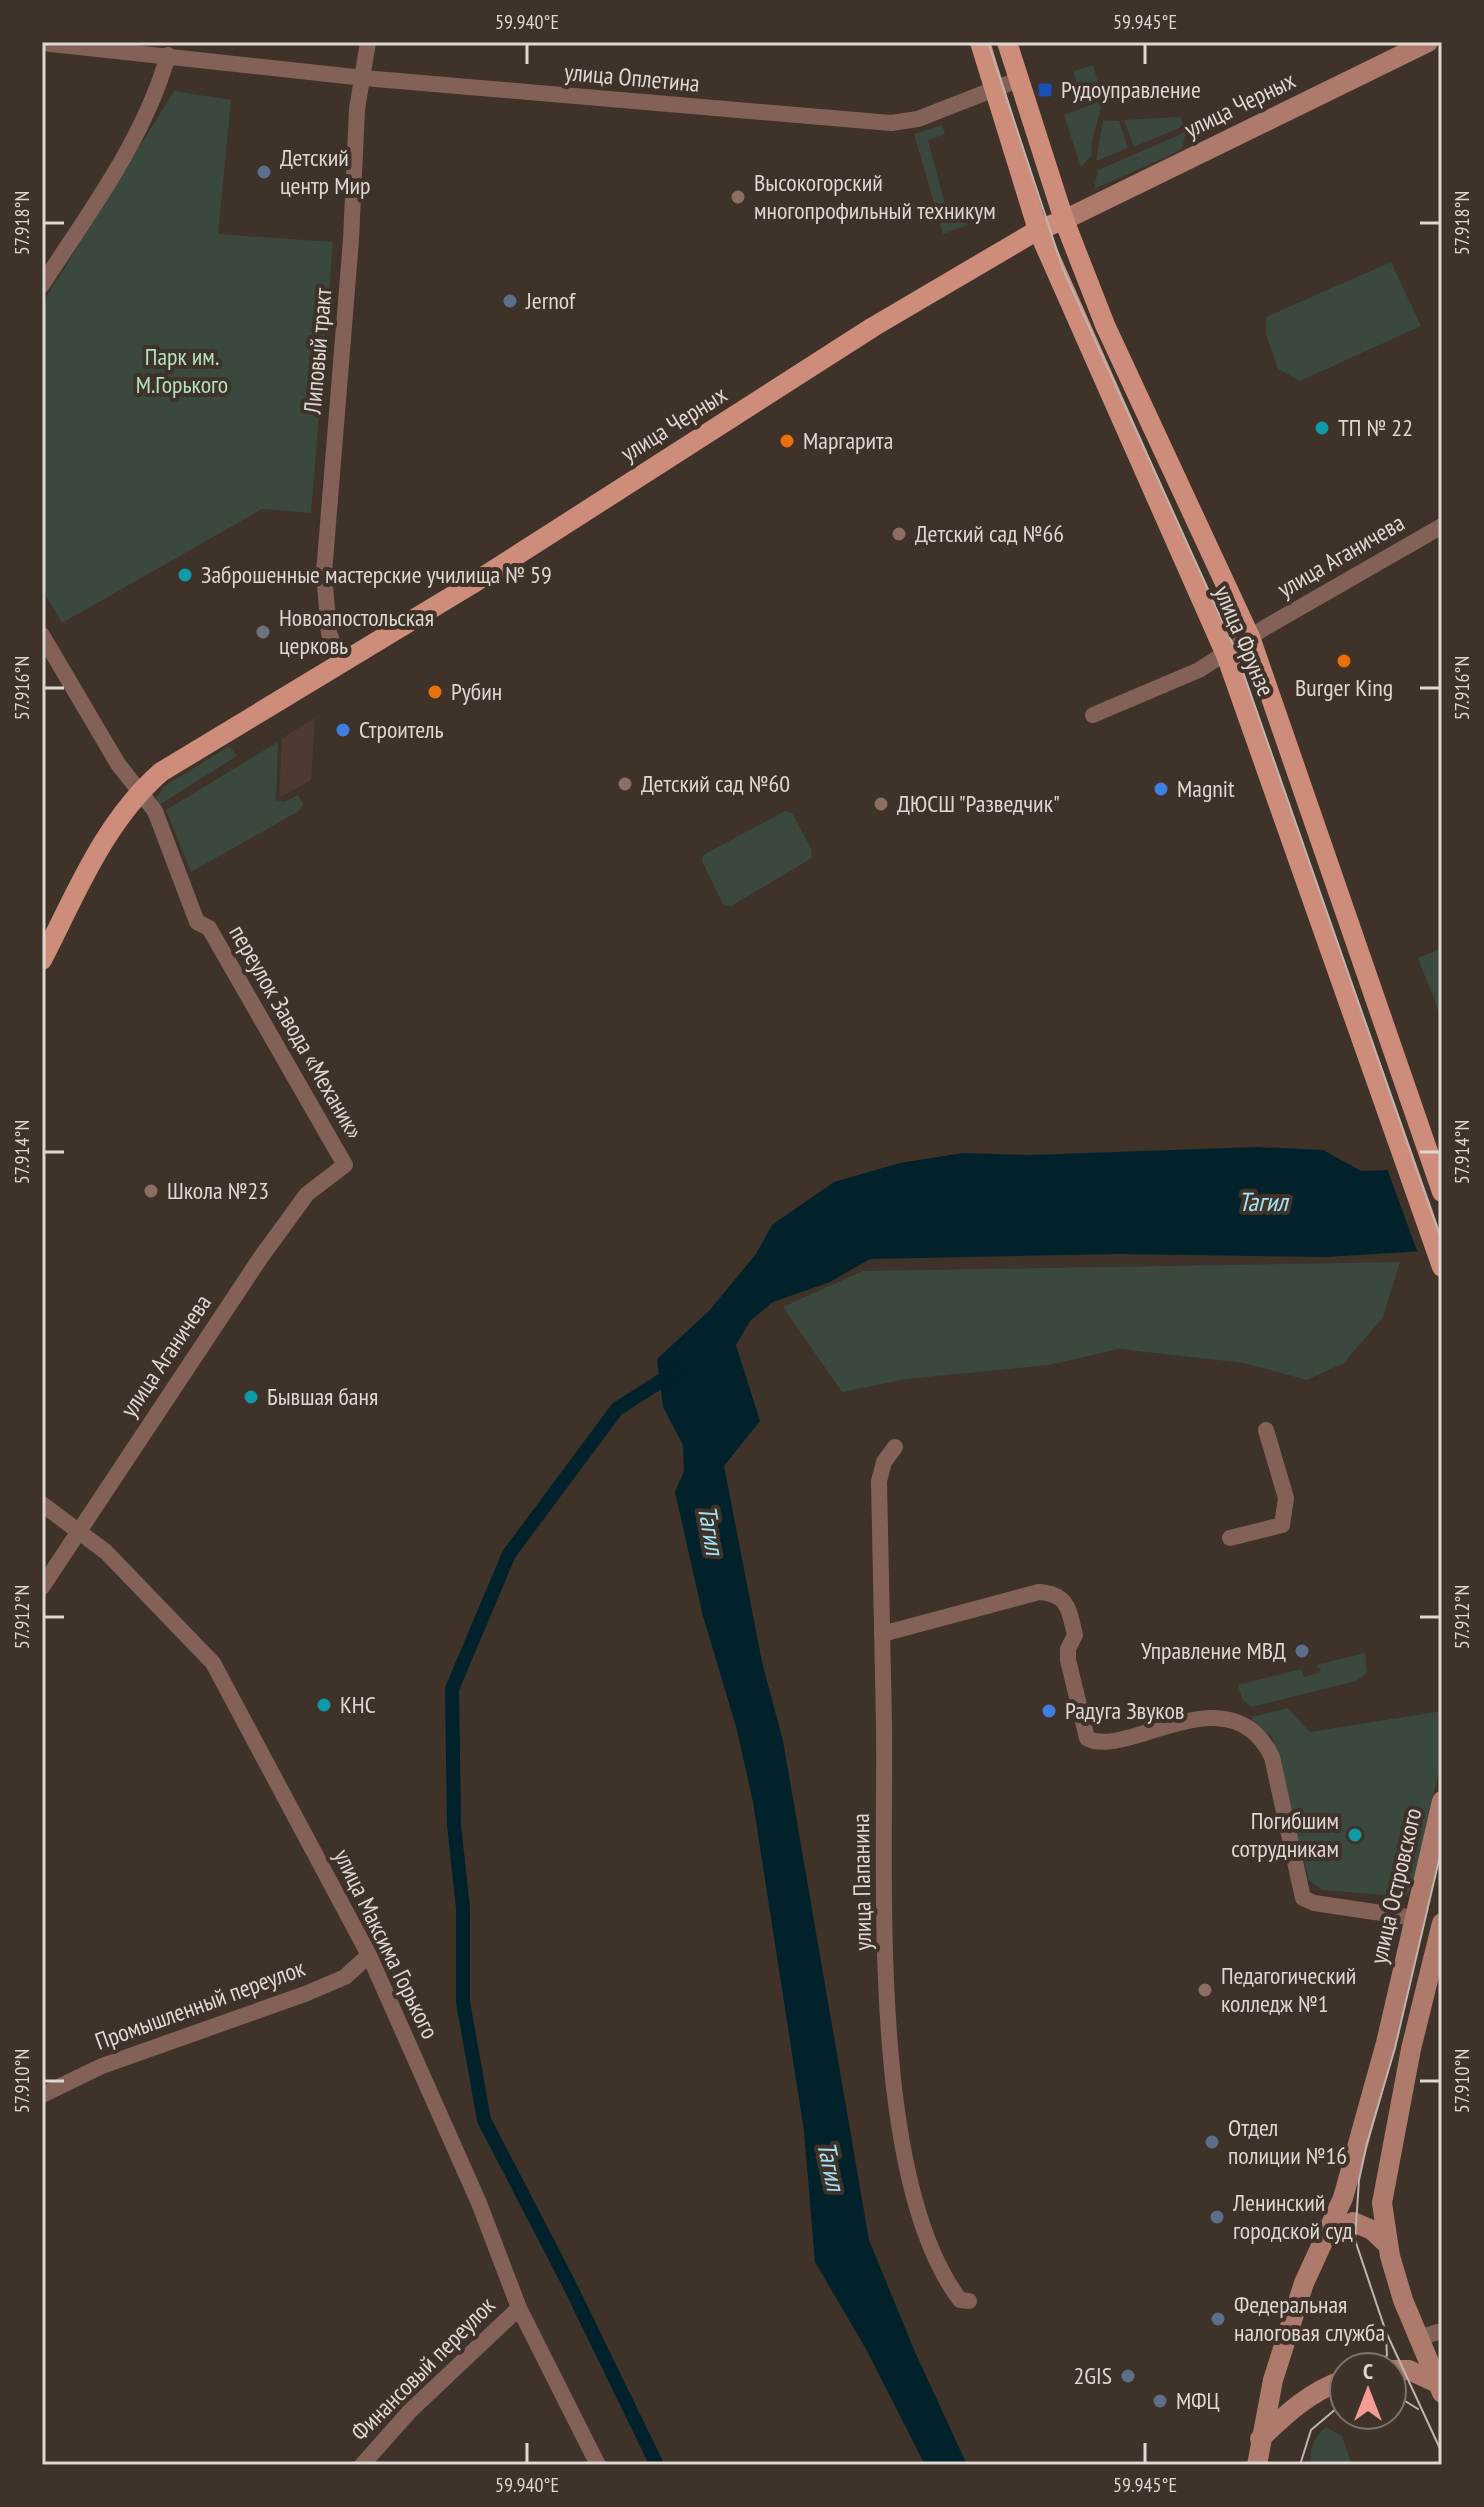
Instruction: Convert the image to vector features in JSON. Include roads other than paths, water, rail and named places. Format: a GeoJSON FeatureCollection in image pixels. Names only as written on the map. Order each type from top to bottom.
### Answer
{"type":"FeatureCollection","features":[{"type":"Feature","properties":{"kind":"main road","name":"улица Фрунзе"},"geometry":{"type":"LineString","coordinates":[[980,42],[1038,230],[1226,655],[1384,1110],[1442,1267]]}},
{"type":"Feature","properties":{"kind":"main road","name":"улица Фрунзе"},"geometry":{"type":"LineString","coordinates":[[1007,42],[1064,220],[1105,325],[1250,637],[1442,1192]]}},
{"type":"Feature","properties":{"kind":"main road","name":"улица Черных"},"geometry":{"type":"LineString","coordinates":[[42,960],[111,826],[140,790],[161,772],[472,584],[873,327],[1038,230],[1428,42]]}},
{"type":"Feature","properties":{"kind":"main road","name":"улица Островского"},"geometry":{"type":"LineString","coordinates":[[1257,2465],[1259,2439],[1300,2297],[1347,2184],[1386,2043],[1442,1801]]}},
{"type":"Feature","properties":{"kind":"main road"},"geometry":{"type":"LineString","coordinates":[[1415,1918],[1442,1923],[1387,2164],[1382,2203],[1388,2245],[1417,2338],[1440,2388]]}},
{"type":"Feature","properties":{"kind":"main road"},"geometry":{"type":"LineString","coordinates":[[1325,2237],[1353,2222],[1362,2223],[1388,2245]]}},
{"type":"Feature","properties":{"kind":"main road"},"geometry":{"type":"LineString","coordinates":[[1408,2370],[1440,2388]]}},
{"type":"Feature","properties":{"kind":"main road"},"geometry":{"type":"LineString","coordinates":[[1259,2439],[1294,2407],[1328,2386]]}},
{"type":"Feature","properties":{"kind":"street","name":"Липовый тракт"},"geometry":{"type":"LineString","coordinates":[[340,662],[329,633],[324,573],[351,240],[357,109],[368,42]]}},
{"type":"Feature","properties":{"kind":"street","name":"улица Оплетина"},"geometry":{"type":"LineString","coordinates":[[42,43],[364,78],[891,123],[918,119],[1020,79]]}},
{"type":"Feature","properties":{"kind":"street"},"geometry":{"type":"LineString","coordinates":[[42,285],[134,140],[158,90],[168,55]]}},
{"type":"Feature","properties":{"kind":"street","name":"улица Аганичева"},"geometry":{"type":"LineString","coordinates":[[1093,715],[1199,670],[1442,526]]}},
{"type":"Feature","properties":{"kind":"street","name":"переулок Завода «Механик»"},"geometry":{"type":"LineString","coordinates":[[42,635],[118,764],[155,811],[197,922],[209,928],[345,1165]]}},
{"type":"Feature","properties":{"kind":"street","name":"улица Аганичева"},"geometry":{"type":"LineString","coordinates":[[42,1587],[288,1219],[307,1194],[345,1165]]}},
{"type":"Feature","properties":{"kind":"street"},"geometry":{"type":"LineString","coordinates":[[1230,1538],[1282,1525],[1286,1498],[1266,1430]]}},
{"type":"Feature","properties":{"kind":"street","name":"улица Папанина"},"geometry":{"type":"LineString","coordinates":[[895,1447],[884,1462],[879,1481],[886,1944],[895,2087],[917,2206],[948,2283],[960,2300],[969,2301]]}},
{"type":"Feature","properties":{"kind":"street","name":"улица Максима Горького"},"geometry":{"type":"LineString","coordinates":[[42,1504],[106,1552],[213,1663],[369,1955],[479,2203],[519,2308],[598,2465]]}},
{"type":"Feature","properties":{"kind":"street"},"geometry":{"type":"LineString","coordinates":[[882,1634],[1039,1592],[1060,1596],[1067,1603],[1075,1635],[1068,1649],[1068,1660],[1087,1738],[1105,1741],[1210,1717],[1241,1726],[1266,1744],[1272,1757],[1303,1898],[1314,1903],[1415,1918]]}},
{"type":"Feature","properties":{"kind":"street","name":"Промышленный переулок"},"geometry":{"type":"LineString","coordinates":[[45,2088],[305,1994],[345,1977],[369,1955]]}},
{"type":"Feature","properties":{"kind":"street","name":"Финансовый переулок"},"geometry":{"type":"LineString","coordinates":[[362,2465],[410,2411],[519,2308]]}},
{"type":"Feature","properties":{"kind":"street"},"geometry":{"type":"LineString","coordinates":[[1417,2338],[1442,2331]]}},
{"type":"Feature","properties":{"kind":"water","name":"Тагил"},"geometry":{"type":"Polygon","coordinates":[[[1257,1147],[1323,1150],[1361,1171],[1392,1170],[1424,1251],[1326,1257],[1117,1254],[870,1259],[830,1282],[773,1302],[750,1321],[736,1345],[760,1421],[724,1466],[762,1662],[783,1741],[869,2240],[915,2352],[967,2465],[925,2465],[866,2349],[815,2262],[804,2131],[753,1802],[737,1730],[703,1616],[675,1492],[684,1471],[683,1445],[663,1407],[657,1359],[709,1311],[756,1254],[772,1225],[834,1182],[900,1163],[963,1153],[1030,1155],[1257,1147]]]}},
{"type":"Feature","properties":{"kind":"waterway"},"geometry":{"type":"LineString","coordinates":[[657,2465],[568,2282],[484,2120],[463,2002],[463,1908],[454,1825],[452,1689],[509,1554],[617,1409],[675,1372]]}},
{"type":"Feature","properties":{"kind":"tram line"},"geometry":{"type":"LineString","coordinates":[[988,42],[1063,269],[1235,649],[1442,1242]]}},
{"type":"Feature","properties":{"kind":"tram line"},"geometry":{"type":"LineString","coordinates":[[1442,1847],[1395,2048],[1367,2143],[1359,2180],[1355,2240],[1386,2332],[1442,2453]]}},
{"type":"Feature","properties":{"kind":"tram line"},"geometry":{"type":"LineString","coordinates":[[1386,2336],[1387,2351]]}},
{"type":"Feature","properties":{"kind":"tram line"},"geometry":{"type":"LineString","coordinates":[[1408,2403],[1418,2409]]}},
{"type":"Feature","properties":{"kind":"tram line"},"geometry":{"type":"LineString","coordinates":[[1300,2465],[1311,2430],[1328,2416]]}},
{"type":"Feature","properties":{"kind":"place","name":"Рудоуправление"},"geometry":{"type":"Point","coordinates":[1045,90]}},
{"type":"Feature","properties":{"kind":"place","name":"Детский центр Мир"},"geometry":{"type":"Point","coordinates":[264,172]}},
{"type":"Feature","properties":{"kind":"place","name":"Высокогорский многопрофильный техникум"},"geometry":{"type":"Point","coordinates":[738,197]}},
{"type":"Feature","properties":{"kind":"place","name":"Jernof"},"geometry":{"type":"Point","coordinates":[510,301]}},
{"type":"Feature","properties":{"kind":"place","name":"ТП № 22"},"geometry":{"type":"Point","coordinates":[1322,428]}},
{"type":"Feature","properties":{"kind":"place","name":"Маргарита"},"geometry":{"type":"Point","coordinates":[787,441]}},
{"type":"Feature","properties":{"kind":"place","name":"Детский сад №66"},"geometry":{"type":"Point","coordinates":[899,534]}},
{"type":"Feature","properties":{"kind":"place","name":"Заброшенные мастерские училища № 59"},"geometry":{"type":"Point","coordinates":[185,575]}},
{"type":"Feature","properties":{"kind":"place","name":"Новоапостольская церковь"},"geometry":{"type":"Point","coordinates":[263,632]}},
{"type":"Feature","properties":{"kind":"place","name":"Burger King"},"geometry":{"type":"Point","coordinates":[1344,661]}},
{"type":"Feature","properties":{"kind":"place","name":"Рубин"},"geometry":{"type":"Point","coordinates":[435,692]}},
{"type":"Feature","properties":{"kind":"place","name":"Строитель"},"geometry":{"type":"Point","coordinates":[343,730]}},
{"type":"Feature","properties":{"kind":"place","name":"Детский сад №60"},"geometry":{"type":"Point","coordinates":[625,784]}},
{"type":"Feature","properties":{"kind":"place","name":"Magnit"},"geometry":{"type":"Point","coordinates":[1161,789]}},
{"type":"Feature","properties":{"kind":"place","name":"ДЮСШ \"Разведчик\""},"geometry":{"type":"Point","coordinates":[881,804]}},
{"type":"Feature","properties":{"kind":"place","name":"Школа №23"},"geometry":{"type":"Point","coordinates":[151,1191]}},
{"type":"Feature","properties":{"kind":"place","name":"Бывшая баня"},"geometry":{"type":"Point","coordinates":[251,1397]}},
{"type":"Feature","properties":{"kind":"place","name":"Управление МВД"},"geometry":{"type":"Point","coordinates":[1302,1651]}},
{"type":"Feature","properties":{"kind":"place","name":"КНС"},"geometry":{"type":"Point","coordinates":[324,1705]}},
{"type":"Feature","properties":{"kind":"place","name":"Радуга Звуков"},"geometry":{"type":"Point","coordinates":[1049,1711]}},
{"type":"Feature","properties":{"kind":"place","name":"Погибшим сотрудникам"},"geometry":{"type":"Point","coordinates":[1355,1835]}},
{"type":"Feature","properties":{"kind":"place","name":"Педагогический колледж №1"},"geometry":{"type":"Point","coordinates":[1205,1990]}},
{"type":"Feature","properties":{"kind":"place","name":"Отдел полиции №16"},"geometry":{"type":"Point","coordinates":[1212,2142]}},
{"type":"Feature","properties":{"kind":"place","name":"Ленинский городской суд"},"geometry":{"type":"Point","coordinates":[1217,2217]}},
{"type":"Feature","properties":{"kind":"place","name":"Федеральная налоговая служба"},"geometry":{"type":"Point","coordinates":[1218,2319]}},
{"type":"Feature","properties":{"kind":"place","name":"2GIS"},"geometry":{"type":"Point","coordinates":[1128,2376]}},
{"type":"Feature","properties":{"kind":"place","name":"МФЦ"},"geometry":{"type":"Point","coordinates":[1160,2401]}},
{"type":"Feature","properties":{"kind":"park label","name":"Парк им. М.Горького"},"geometry":{"type":"Point","coordinates":[182,371]}}]}
